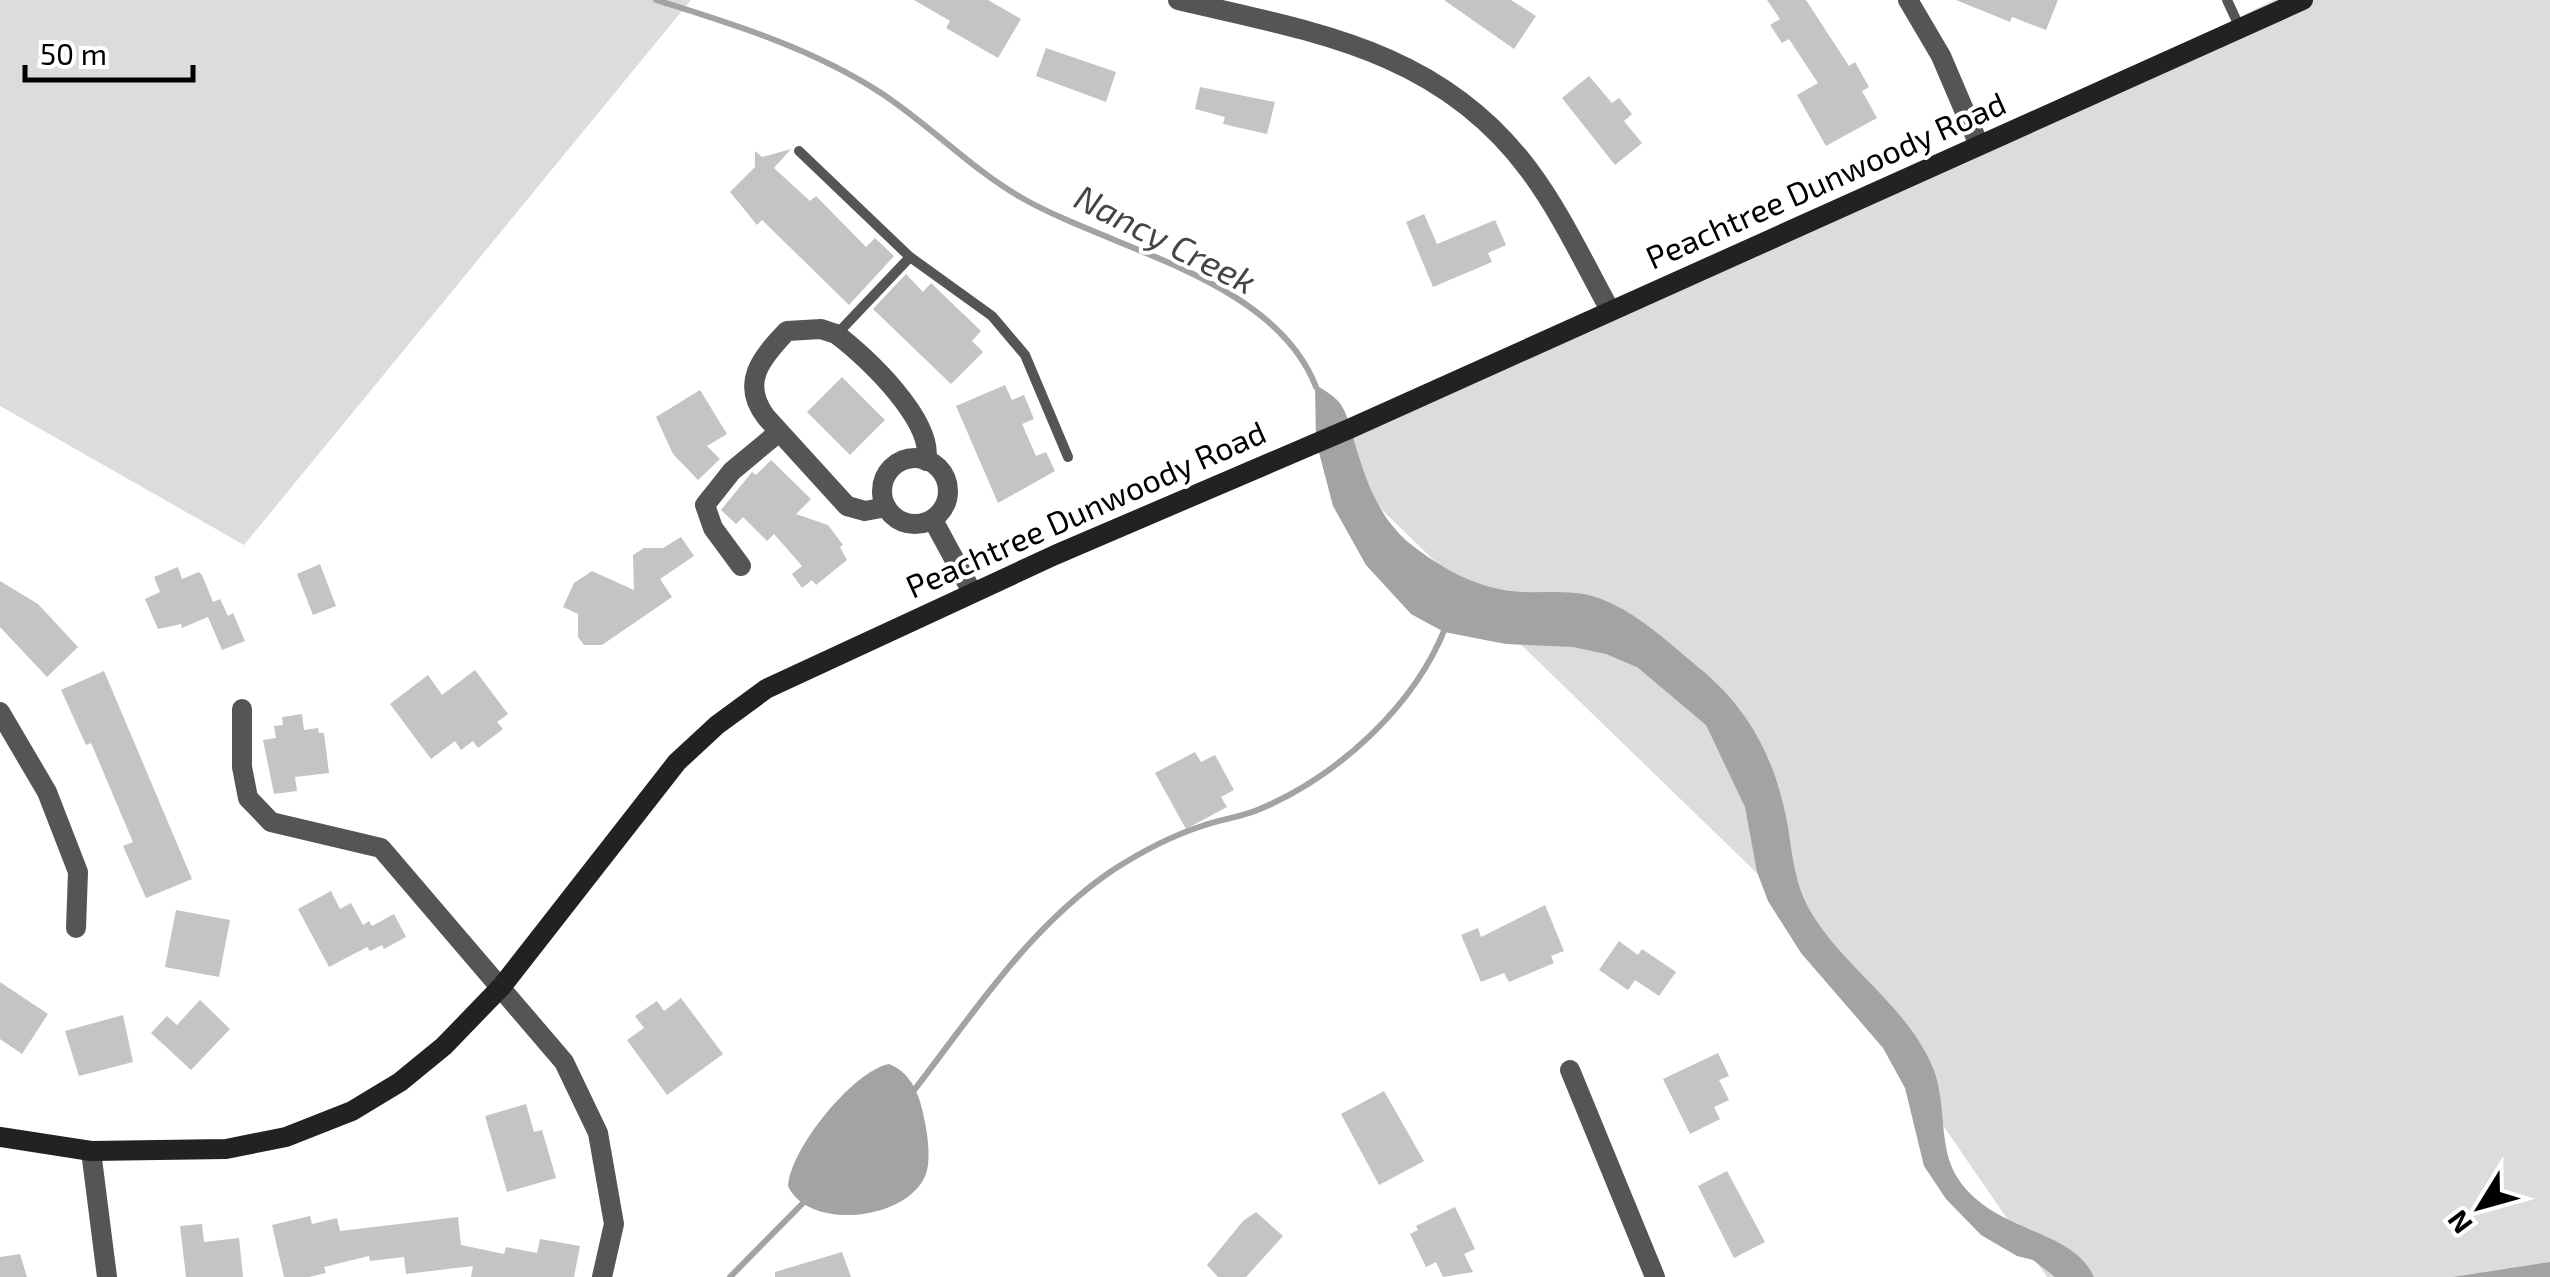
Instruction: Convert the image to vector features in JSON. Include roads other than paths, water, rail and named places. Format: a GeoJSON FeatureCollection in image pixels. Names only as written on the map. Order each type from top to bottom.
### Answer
{"type":"FeatureCollection","features":[{"type":"Feature","properties":{"kind":"main road","name":"Peachtree Dunwoody Road"},"geometry":{"type":"LineString","coordinates":[[0,1137],[91,1151],[226,1149],[286,1137],[352,1112],[400,1082],[444,1046],[502,986],[677,762],[717,725],[766,689],[820,660],[1349,428],[2303,0]]}},
{"type":"Feature","properties":{"kind":"street"},"geometry":{"type":"LineString","coordinates":[[1178,0],[1347,40],[1394,58],[1437,83],[1486,122],[1528,168],[1610,310]]}},
{"type":"Feature","properties":{"kind":"street"},"geometry":{"type":"LineString","coordinates":[[1908,0],[1941,56],[1980,146]]}},
{"type":"Feature","properties":{"kind":"street"},"geometry":{"type":"LineString","coordinates":[[886,507],[866,512],[847,506],[779,432],[755,402],[753,384],[763,356],[786,331],[822,330],[836,334],[911,410],[930,446],[926,460]]}},
{"type":"Feature","properties":{"kind":"street"},"geometry":{"type":"LineString","coordinates":[[742,566],[713,528],[705,505],[732,471],[779,432]]}},
{"type":"Feature","properties":{"kind":"street"},"geometry":{"type":"LineString","coordinates":[[906,459],[926,460],[939,468],[948,494],[944,508],[933,520],[907,524],[886,507],[882,489],[892,467],[906,459]]}},
{"type":"Feature","properties":{"kind":"street"},"geometry":{"type":"LineString","coordinates":[[933,520],[972,592]]}},
{"type":"Feature","properties":{"kind":"street"},"geometry":{"type":"LineString","coordinates":[[242,709],[248,798],[271,822],[381,848],[564,1062],[598,1132],[614,1224],[602,1277]]}},
{"type":"Feature","properties":{"kind":"street"},"geometry":{"type":"LineString","coordinates":[[0,712],[47,792],[78,872],[76,928]]}},
{"type":"Feature","properties":{"kind":"street"},"geometry":{"type":"LineString","coordinates":[[1570,1070],[1655,1277]]}},
{"type":"Feature","properties":{"kind":"street"},"geometry":{"type":"LineString","coordinates":[[91,1151],[106,1277]]}},
{"type":"Feature","properties":{"kind":"lane"},"geometry":{"type":"LineString","coordinates":[[2227,0],[2240,29]]}},
{"type":"Feature","properties":{"kind":"lane"},"geometry":{"type":"LineString","coordinates":[[799,151],[910,257],[992,316],[1025,355],[1068,457]]}},
{"type":"Feature","properties":{"kind":"lane"},"geometry":{"type":"LineString","coordinates":[[836,334],[910,257]]}},
{"type":"Feature","properties":{"kind":"waterway","name":"Nancy Creek"},"geometry":{"type":"LineString","coordinates":[[656,0],[743,28],[828,63],[881,93],[1022,198],[1229,293],[1266,319],[1295,350],[1316,387]]}},
{"type":"Feature","properties":{"kind":"waterway"},"geometry":{"type":"LineString","coordinates":[[915,1089],[1005,971],[1083,892],[1156,845],[1260,809],[1318,778],[1371,735],[1394,710],[1415,684],[1446,626]]}},
{"type":"Feature","properties":{"kind":"waterway"},"geometry":{"type":"LineString","coordinates":[[730,1277],[803,1203]]}}]}
